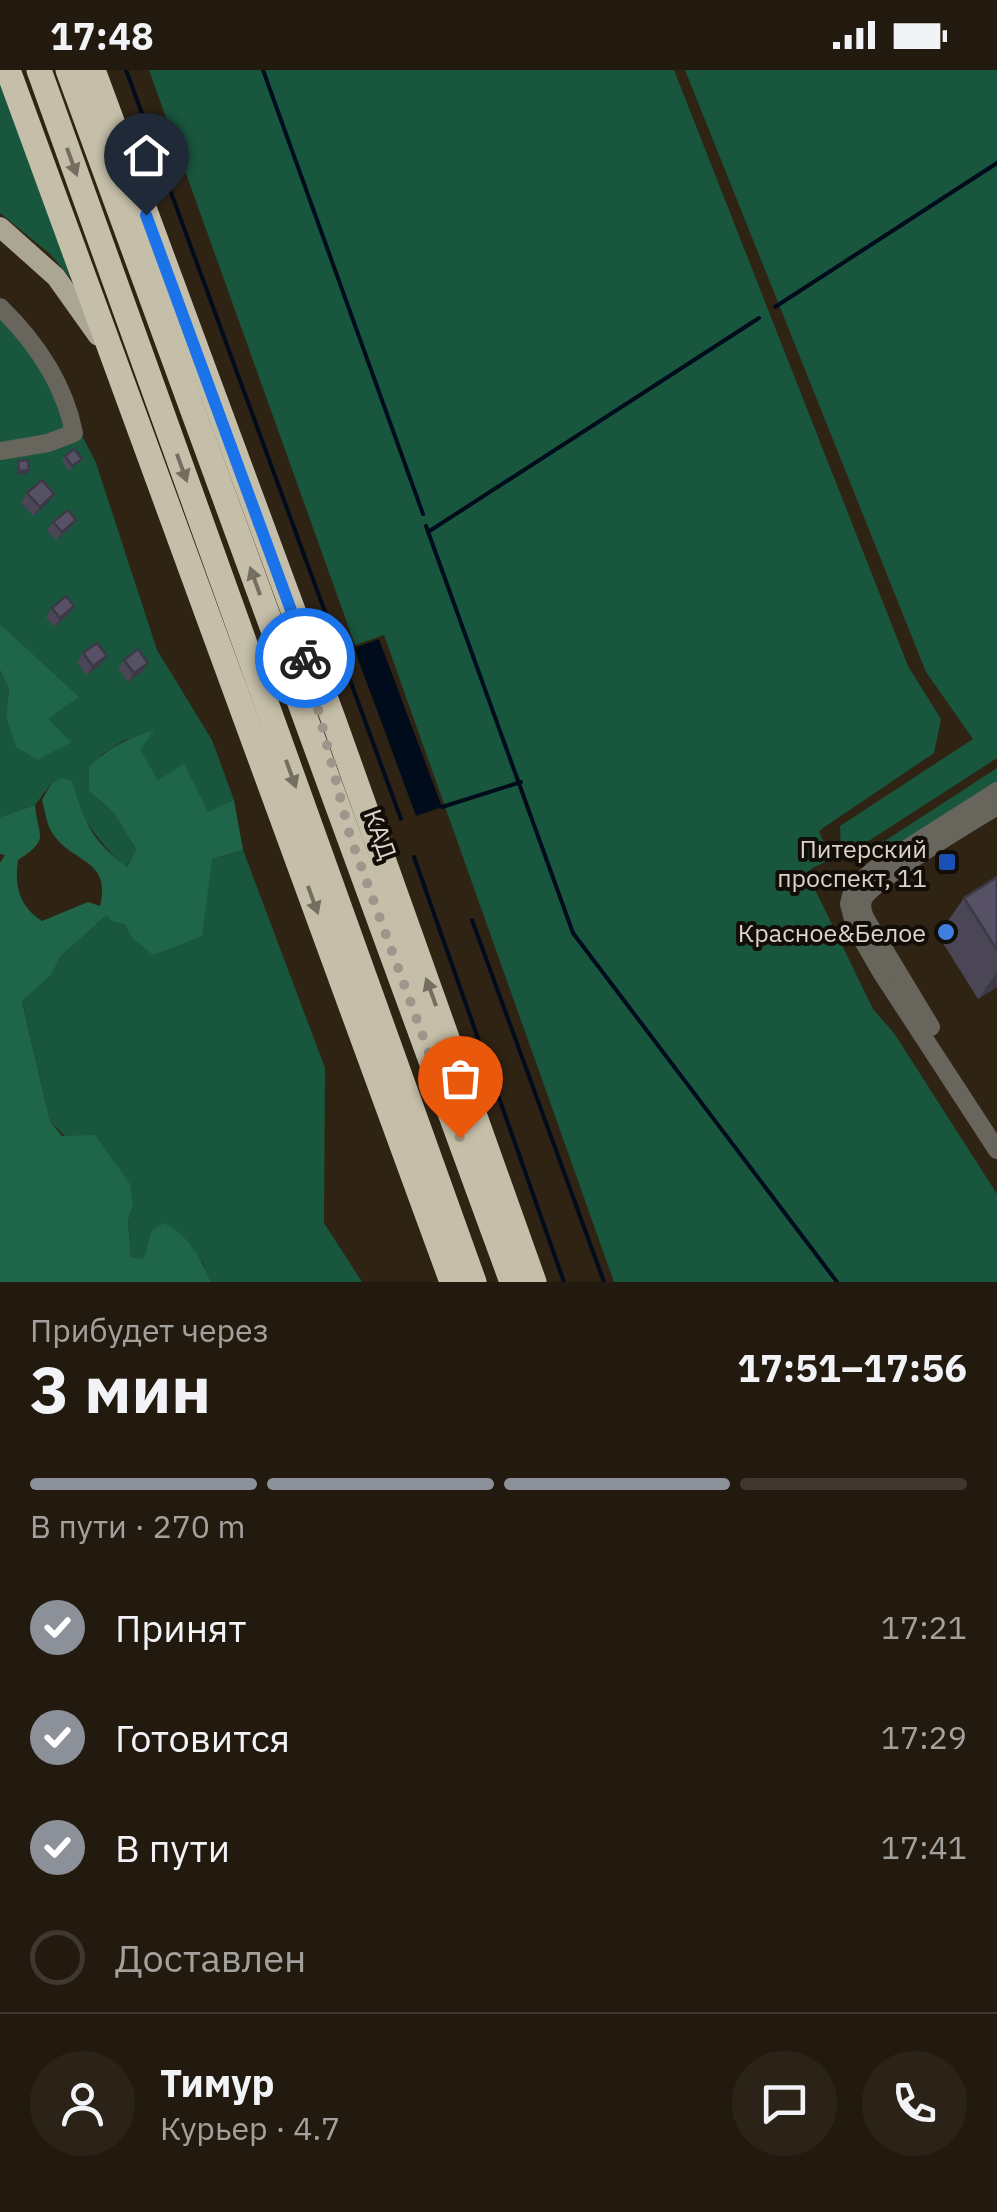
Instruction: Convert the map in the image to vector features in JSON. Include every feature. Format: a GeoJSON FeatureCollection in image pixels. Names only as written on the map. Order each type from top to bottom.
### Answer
{"type":"FeatureCollection","features":[{"type":"Feature","properties":{"kind":"highway"},"geometry":{"type":"LineString","coordinates":[[8,70],[456,1282]]}},
{"type":"Feature","properties":{"kind":"highway"},"geometry":{"type":"LineString","coordinates":[[40,70],[474,1282]]}},
{"type":"Feature","properties":{"kind":"highway","name":"КАД"},"geometry":{"type":"LineString","coordinates":[[68,70],[512,1282]]}},
{"type":"Feature","properties":{"kind":"highway"},"geometry":{"type":"LineString","coordinates":[[93,70],[334,721],[534,1282]]}},
{"type":"Feature","properties":{"kind":"highway"},"geometry":{"type":"LineString","coordinates":[[299,632],[350,836]]}},
{"type":"Feature","properties":{"kind":"highway"},"geometry":{"type":"LineString","coordinates":[[415,1122],[456,1282]]}},
{"type":"Feature","properties":{"kind":"main road"},"geometry":{"type":"LineString","coordinates":[[0,227],[72,295],[91,324],[134,413]]}},
{"type":"Feature","properties":{"kind":"street"},"geometry":{"type":"LineString","coordinates":[[0,307],[27,332],[39,350],[67,406],[74,433],[48,443],[0,451]]}},
{"type":"Feature","properties":{"kind":"street"},"geometry":{"type":"LineString","coordinates":[[997,791],[876,868],[849,904],[855,927],[997,1150]]}},
{"type":"Feature","properties":{"kind":"street"},"geometry":{"type":"LineString","coordinates":[[858,893],[997,806]]}},
{"type":"Feature","properties":{"kind":"street"},"geometry":{"type":"LineString","coordinates":[[858,893],[867,921],[997,1128]]}},
{"type":"Feature","properties":{"kind":"green space"},"geometry":{"type":"Polygon","coordinates":[[[0,70],[85,295],[50,254],[0,213],[0,70]]]}},
{"type":"Feature","properties":{"kind":"green space"},"geometry":{"type":"Polygon","coordinates":[[[149,70],[674,70],[908,666],[941,719],[934,753],[819,832],[832,859],[812,868],[809,877],[873,1009],[894,1033],[997,1194],[997,1282],[614,1282],[384,635],[355,645],[149,70]]]}},
{"type":"Feature","properties":{"kind":"green space"},"geometry":{"type":"Polygon","coordinates":[[[685,70],[997,70],[997,758],[861,846],[841,853],[840,826],[973,739],[926,672],[685,70]]]}},
{"type":"Feature","properties":{"kind":"green space"},"geometry":{"type":"Polygon","coordinates":[[[0,312],[20,332],[96,463],[157,650],[212,740],[234,800],[208,813],[158,780],[139,750],[153,730],[123,741],[101,755],[89,791],[113,812],[136,849],[126,868],[90,826],[62,779],[51,784],[35,805],[0,817],[0,670],[9,690],[6,716],[71,742],[47,719],[78,697],[0,624],[0,312]]]}},
{"type":"Feature","properties":{"kind":"green space"},"geometry":{"type":"Polygon","coordinates":[[[0,624],[79,697],[48,719],[71,742],[38,760],[16,747],[6,716],[9,690],[0,670],[0,624]]]}},
{"type":"Feature","properties":{"kind":"green space"},"geometry":{"type":"Polygon","coordinates":[[[155,729],[140,750],[158,780],[184,764],[208,812],[234,800],[243,850],[212,859],[202,936],[153,955],[132,938],[125,925],[106,915],[61,956],[51,975],[22,1001],[50,1121],[62,1136],[95,1135],[130,1184],[131,1257],[144,1259],[151,1231],[163,1223],[180,1233],[192,1247],[211,1282],[0,1282],[0,863],[5,855],[0,854],[0,817],[35,805],[39,842],[18,860],[17,870],[20,895],[34,915],[42,921],[88,902],[100,906],[100,878],[95,869],[59,842],[51,831],[42,800],[51,784],[62,778],[72,781],[91,830],[127,867],[136,849],[113,812],[89,791],[89,767],[120,744],[155,729]]]}},
{"type":"Feature","properties":{"kind":"green space"},"geometry":{"type":"Polygon","coordinates":[[[997,768],[997,782],[876,860],[872,851],[877,846],[997,768]]]}},
{"type":"Feature","properties":{"kind":"green space"},"geometry":{"type":"Polygon","coordinates":[[[243,850],[325,1068],[324,1223],[362,1282],[211,1282],[202,1262],[151,1231],[144,1260],[131,1257],[128,1221],[133,1205],[50,1121],[22,1000],[51,975],[61,956],[106,914],[111,921],[125,925],[132,938],[212,859],[243,850]]]}},
{"type":"Feature","properties":{"kind":"water"},"geometry":{"type":"Polygon","coordinates":[[[379,639],[442,807],[416,816],[354,648],[379,639]]]}},
{"type":"Feature","properties":{"kind":"building"},"geometry":{"type":"Polygon","coordinates":[[[74,449],[82,459],[72,466],[65,456],[74,449]]]}},
{"type":"Feature","properties":{"kind":"building"},"geometry":{"type":"Polygon","coordinates":[[[28,460],[29,470],[19,471],[18,461],[28,460]]]}},
{"type":"Feature","properties":{"kind":"building"},"geometry":{"type":"Polygon","coordinates":[[[42,480],[54,494],[40,507],[27,493],[42,480]]]}},
{"type":"Feature","properties":{"kind":"building"},"geometry":{"type":"Polygon","coordinates":[[[68,510],[76,520],[62,532],[53,522],[68,510]]]}},
{"type":"Feature","properties":{"kind":"building"},"geometry":{"type":"Polygon","coordinates":[[[66,596],[74,606],[60,618],[52,608],[66,596]]]}},
{"type":"Feature","properties":{"kind":"building"},"geometry":{"type":"Polygon","coordinates":[[[97,643],[107,656],[93,666],[83,653],[97,643]]]}},
{"type":"Feature","properties":{"kind":"building"},"geometry":{"type":"Polygon","coordinates":[[[138,649],[148,663],[134,673],[124,660],[138,649]]]}},
{"type":"Feature","properties":{"kind":"building"},"geometry":{"type":"Polygon","coordinates":[[[997,877],[997,950],[964,898],[997,877]]]}},
{"type":"Feature","properties":{"kind":"waterway"},"geometry":{"type":"LineString","coordinates":[[126,70],[401,819]]}},
{"type":"Feature","properties":{"kind":"waterway"},"geometry":{"type":"LineString","coordinates":[[263,70],[423,514]]}},
{"type":"Feature","properties":{"kind":"waterway"},"geometry":{"type":"LineString","coordinates":[[775,307],[997,163]]}},
{"type":"Feature","properties":{"kind":"waterway"},"geometry":{"type":"LineString","coordinates":[[428,532],[759,318]]}},
{"type":"Feature","properties":{"kind":"waterway"},"geometry":{"type":"LineString","coordinates":[[426,526],[573,933],[837,1282]]}},
{"type":"Feature","properties":{"kind":"waterway"},"geometry":{"type":"LineString","coordinates":[[340,653],[354,648]]}},
{"type":"Feature","properties":{"kind":"waterway"},"geometry":{"type":"LineString","coordinates":[[442,807],[521,782]]}},
{"type":"Feature","properties":{"kind":"waterway"},"geometry":{"type":"LineString","coordinates":[[414,857],[564,1282]]}},
{"type":"Feature","properties":{"kind":"waterway"},"geometry":{"type":"LineString","coordinates":[[472,920],[604,1282]]}},
{"type":"Feature","properties":{"kind":"way so far"},"geometry":{"type":"LineString","coordinates":[[305,658],[350,836],[460,1138]]}},
{"type":"Feature","properties":{"kind":"place","name":"Питерский проспект, 11"},"geometry":{"type":"Point","coordinates":[947,862]}},
{"type":"Feature","properties":{"kind":"place","name":"Красное&Белое"},"geometry":{"type":"Point","coordinates":[946,932]}},
{"type":"Feature","properties":{"kind":"route"},"geometry":{"type":"LineString","coordinates":[[146,215],[299,632],[305,658]]}}]}
